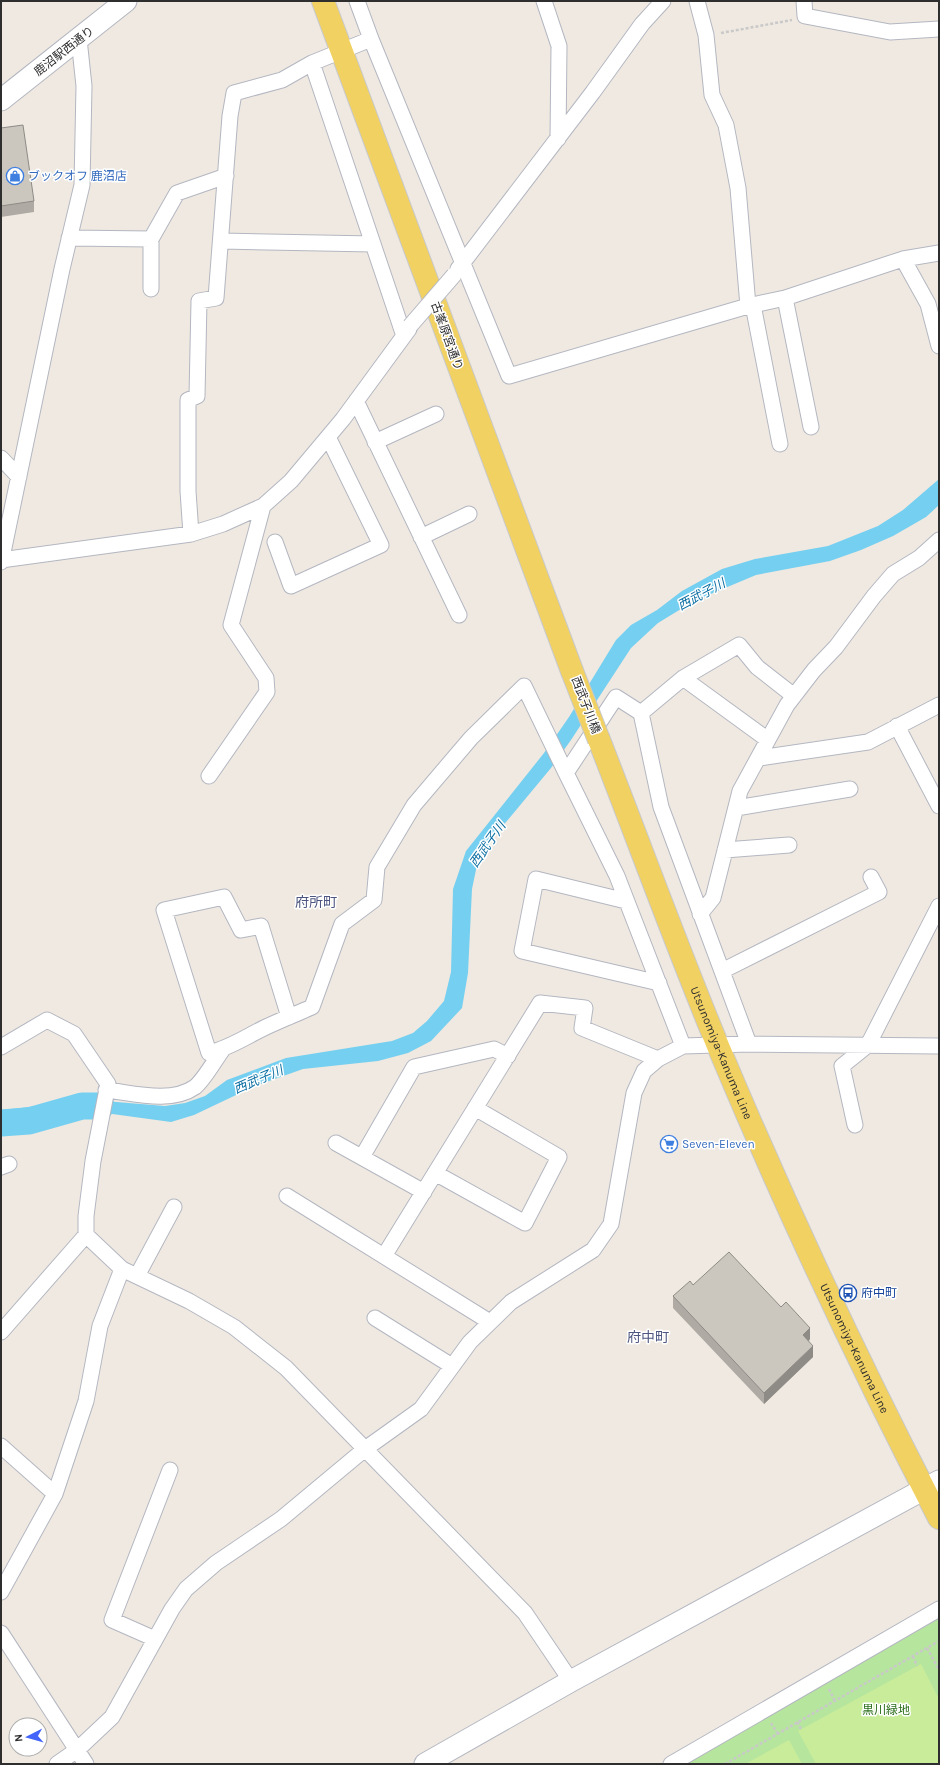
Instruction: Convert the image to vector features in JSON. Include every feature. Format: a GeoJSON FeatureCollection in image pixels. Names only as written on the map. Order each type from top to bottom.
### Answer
{"type":"FeatureCollection","features":[{"type":"Feature","properties":{"kind":"main road","name":"古峯原宮通り"},"geometry":{"type":"LineString","coordinates":[[323,1],[572,671]]}},
{"type":"Feature","properties":{"kind":"main road","name":"西武子川橋"},"geometry":{"type":"LineString","coordinates":[[572,671],[599,740]]}},
{"type":"Feature","properties":{"kind":"main road","name":"Utsunomiya-Kanuma Line"},"geometry":{"type":"LineString","coordinates":[[599,740],[718,1046],[832,1301],[932,1485]]}},
{"type":"Feature","properties":{"kind":"main road"},"geometry":{"type":"LineString","coordinates":[[932,1485],[939,1518]]}},
{"type":"Feature","properties":{"kind":"street","name":"鹿沼駅西通り"},"geometry":{"type":"LineString","coordinates":[[1,100],[126,1]]}},
{"type":"Feature","properties":{"kind":"street"},"geometry":{"type":"LineString","coordinates":[[357,1],[371,40],[510,376],[750,306],[785,298],[903,258],[939,253]]}},
{"type":"Feature","properties":{"kind":"street"},"geometry":{"type":"LineString","coordinates":[[544,1],[559,46],[558,139]]}},
{"type":"Feature","properties":{"kind":"street"},"geometry":{"type":"LineString","coordinates":[[79,39],[84,86],[82,185],[69,238],[1,561],[191,534],[223,524],[264,506],[291,481],[328,437],[407,331],[454,275],[558,139],[642,24],[663,1]]}},
{"type":"Feature","properties":{"kind":"street"},"geometry":{"type":"LineString","coordinates":[[696,1],[706,35],[712,95],[726,125],[738,188],[750,306],[780,444]]}},
{"type":"Feature","properties":{"kind":"street"},"geometry":{"type":"LineString","coordinates":[[804,8],[890,32],[939,29]]}},
{"type":"Feature","properties":{"kind":"street"},"geometry":{"type":"LineString","coordinates":[[191,534],[188,491],[188,400],[197,396],[199,301],[216,298],[222,241],[230,116],[234,93],[282,80],[312,63],[371,40]]}},
{"type":"Feature","properties":{"kind":"street"},"geometry":{"type":"LineString","coordinates":[[312,63],[373,244],[407,331]]}},
{"type":"Feature","properties":{"kind":"street"},"geometry":{"type":"LineString","coordinates":[[151,289],[151,239],[177,193],[226,176]]}},
{"type":"Feature","properties":{"kind":"street"},"geometry":{"type":"LineString","coordinates":[[69,238],[151,239]]}},
{"type":"Feature","properties":{"kind":"street"},"geometry":{"type":"LineString","coordinates":[[222,241],[373,244]]}},
{"type":"Feature","properties":{"kind":"street"},"geometry":{"type":"LineString","coordinates":[[903,258],[928,304],[936,324],[939,346]]}},
{"type":"Feature","properties":{"kind":"street"},"geometry":{"type":"LineString","coordinates":[[785,298],[812,427]]}},
{"type":"Feature","properties":{"kind":"street"},"geometry":{"type":"LineString","coordinates":[[356,401],[459,615]]}},
{"type":"Feature","properties":{"kind":"street"},"geometry":{"type":"LineString","coordinates":[[375,442],[436,414]]}},
{"type":"Feature","properties":{"kind":"street"},"geometry":{"type":"LineString","coordinates":[[275,542],[292,586],[381,545],[328,437]]}},
{"type":"Feature","properties":{"kind":"street"},"geometry":{"type":"LineString","coordinates":[[1,458],[19,477]]}},
{"type":"Feature","properties":{"kind":"street"},"geometry":{"type":"LineString","coordinates":[[209,776],[267,692],[266,678],[231,625],[264,506]]}},
{"type":"Feature","properties":{"kind":"street"},"geometry":{"type":"LineString","coordinates":[[421,536],[469,514]]}},
{"type":"Feature","properties":{"kind":"street"},"geometry":{"type":"LineString","coordinates":[[700,914],[712,898],[740,791],[787,705],[814,670],[836,647],[874,596],[893,574],[919,558],[939,540]]}},
{"type":"Feature","properties":{"kind":"street"},"geometry":{"type":"LineString","coordinates":[[641,713],[683,678],[739,645],[757,667],[794,696]]}},
{"type":"Feature","properties":{"kind":"street"},"geometry":{"type":"LineString","coordinates":[[683,678],[768,740]]}},
{"type":"Feature","properties":{"kind":"street"},"geometry":{"type":"LineString","coordinates":[[289,1017],[261,926],[241,930],[224,897],[164,910],[209,1053],[223,1049],[312,1007],[342,924],[374,900],[377,867],[414,805],[471,738],[524,686],[617,876],[683,1046]]}},
{"type":"Feature","properties":{"kind":"street"},"geometry":{"type":"LineString","coordinates":[[566,772],[616,697],[641,713],[661,807],[749,1044]]}},
{"type":"Feature","properties":{"kind":"street"},"geometry":{"type":"LineString","coordinates":[[759,758],[868,742],[939,705]]}},
{"type":"Feature","properties":{"kind":"street"},"geometry":{"type":"LineString","coordinates":[[897,726],[939,806]]}},
{"type":"Feature","properties":{"kind":"street"},"geometry":{"type":"LineString","coordinates":[[736,808],[850,789]]}},
{"type":"Feature","properties":{"kind":"street"},"geometry":{"type":"LineString","coordinates":[[725,850],[789,845]]}},
{"type":"Feature","properties":{"kind":"street"},"geometry":{"type":"LineString","coordinates":[[722,971],[879,892],[871,877]]}},
{"type":"Feature","properties":{"kind":"street"},"geometry":{"type":"LineString","coordinates":[[626,901],[536,879],[522,951],[659,983]]}},
{"type":"Feature","properties":{"kind":"street"},"geometry":{"type":"LineString","coordinates":[[855,1125],[842,1066],[868,1045],[939,906]]}},
{"type":"Feature","properties":{"kind":"street"},"geometry":{"type":"LineString","coordinates":[[384,1256],[540,1003],[585,1008],[582,1028],[658,1059]]}},
{"type":"Feature","properties":{"kind":"street"},"geometry":{"type":"LineString","coordinates":[[1,1046],[47,1020],[74,1034],[108,1084],[92,1169],[86,1216],[86,1235],[1,1332]]}},
{"type":"Feature","properties":{"kind":"street"},"geometry":{"type":"LineString","coordinates":[[57,1764],[77,1750],[112,1717],[155,1639],[186,1589],[216,1563],[281,1519],[365,1449],[421,1409],[470,1342],[511,1302],[593,1250],[610,1224],[634,1093],[644,1071],[658,1059],[683,1046],[749,1044],[939,1046]]}},
{"type":"Feature","properties":{"kind":"street"},"geometry":{"type":"LineString","coordinates":[[106,1090],[168,1097],[188,1091],[196,1086],[223,1049]]}},
{"type":"Feature","properties":{"kind":"street"},"geometry":{"type":"LineString","coordinates":[[362,1157],[414,1067],[494,1050],[508,1056]]}},
{"type":"Feature","properties":{"kind":"street"},"geometry":{"type":"LineString","coordinates":[[435,1173],[525,1223],[559,1157],[475,1108]]}},
{"type":"Feature","properties":{"kind":"street"},"geometry":{"type":"LineString","coordinates":[[336,1143],[424,1192]]}},
{"type":"Feature","properties":{"kind":"street"},"geometry":{"type":"LineString","coordinates":[[287,1196],[490,1322]]}},
{"type":"Feature","properties":{"kind":"street"},"geometry":{"type":"LineString","coordinates":[[137,1276],[174,1207]]}},
{"type":"Feature","properties":{"kind":"street"},"geometry":{"type":"LineString","coordinates":[[86,1235],[122,1269],[189,1301],[234,1327],[286,1368],[525,1613],[571,1681]]}},
{"type":"Feature","properties":{"kind":"street"},"geometry":{"type":"LineString","coordinates":[[1,1592],[55,1494],[86,1401],[100,1326],[122,1269]]}},
{"type":"Feature","properties":{"kind":"street"},"geometry":{"type":"LineString","coordinates":[[375,1318],[452,1366]]}},
{"type":"Feature","properties":{"kind":"street"},"geometry":{"type":"LineString","coordinates":[[1,1446],[55,1494]]}},
{"type":"Feature","properties":{"kind":"street"},"geometry":{"type":"LineString","coordinates":[[155,1639],[112,1620],[170,1470]]}},
{"type":"Feature","properties":{"kind":"street"},"geometry":{"type":"LineString","coordinates":[[425,1764],[571,1681],[932,1485]]}},
{"type":"Feature","properties":{"kind":"street"},"geometry":{"type":"LineString","coordinates":[[671,1764],[939,1609]]}},
{"type":"Feature","properties":{"kind":"street"},"geometry":{"type":"LineString","coordinates":[[1,1633],[86,1764]]}},
{"type":"Feature","properties":{"kind":"path"},"geometry":{"type":"LineString","coordinates":[[706,35],[782,23],[804,8]]}},
{"type":"Feature","properties":{"kind":"path"},"geometry":{"type":"LineString","coordinates":[[725,1764],[939,1641]]}},
{"type":"Feature","properties":{"kind":"path"},"geometry":{"type":"LineString","coordinates":[[927,1648],[939,1670]]}},
{"type":"Feature","properties":{"kind":"path"},"geometry":{"type":"LineString","coordinates":[[913,1656],[917,1666]]}},
{"type":"Feature","properties":{"kind":"path"},"geometry":{"type":"LineString","coordinates":[[832,1694],[835,1701]]}},
{"type":"Feature","properties":{"kind":"path"},"geometry":{"type":"LineString","coordinates":[[797,1722],[801,1729]]}},
{"type":"Feature","properties":{"kind":"path"},"geometry":{"type":"LineString","coordinates":[[776,1730],[778,1734]]}},
{"type":"Feature","properties":{"kind":"green space","name":"黒川緑地"},"geometry":{"type":"Polygon","coordinates":[[[939,1618],[939,1764],[685,1764],[933,1622],[939,1618]]]}},
{"type":"Feature","properties":{"kind":"green space"},"geometry":{"type":"Polygon","coordinates":[[[921,1664],[939,1699],[939,1764],[816,1764],[798,1731],[921,1664]]]}},
{"type":"Feature","properties":{"kind":"green space"},"geometry":{"type":"Polygon","coordinates":[[[789,1740],[802,1764],[745,1764],[789,1740]]]}},
{"type":"Feature","properties":{"kind":"water"},"geometry":{"type":"Polygon","coordinates":[[[939,479],[939,505],[926,517],[893,536],[861,550],[830,561],[756,575],[694,601],[658,623],[631,648],[571,740],[551,768],[492,839],[477,865],[472,889],[468,973],[462,1008],[431,1041],[408,1053],[378,1061],[303,1069],[255,1086],[194,1115],[171,1122],[83,1110],[56,1112],[29,1121],[1,1120],[1,1110],[92,1100],[165,1106],[185,1103],[205,1096],[227,1080],[286,1058],[392,1041],[413,1033],[427,1021],[444,1001],[451,972],[453,889],[466,851],[544,753],[569,717],[616,640],[631,625],[657,610],[682,591],[722,569],[755,559],[828,546],[878,526],[903,510],[939,479]]]}},
{"type":"Feature","properties":{"kind":"building","name":"ブックオフ 鹿沼店"},"geometry":{"type":"Polygon","coordinates":[[[23,125],[34,201],[1,206],[1,128],[23,125]]]}},
{"type":"Feature","properties":{"kind":"building"},"geometry":{"type":"Polygon","coordinates":[[[729,1252],[781,1307],[786,1302],[810,1328],[803,1335],[813,1346],[764,1393],[673,1296],[690,1281],[693,1285],[729,1252]]]}},
{"type":"Feature","properties":{"kind":"waterway","name":"西武子川"},"geometry":{"type":"LineString","coordinates":[[1,1123],[29,1121],[82,1106],[101,1106]]}},
{"type":"Feature","properties":{"kind":"place","name":"ブックオフ 鹿沼店"},"geometry":{"type":"Point","coordinates":[15,176]}},
{"type":"Feature","properties":{"kind":"place","name":"Seven-Eleven"},"geometry":{"type":"Point","coordinates":[669,1144]}},
{"type":"Feature","properties":{"kind":"place","name":"府中町"},"geometry":{"type":"Point","coordinates":[848,1293]}},
{"type":"Feature","properties":{"kind":"district","name":"府所町"},"geometry":{"type":"Point","coordinates":[316,902]}},
{"type":"Feature","properties":{"kind":"district","name":"府中町"},"geometry":{"type":"Point","coordinates":[648,1337]}}]}
